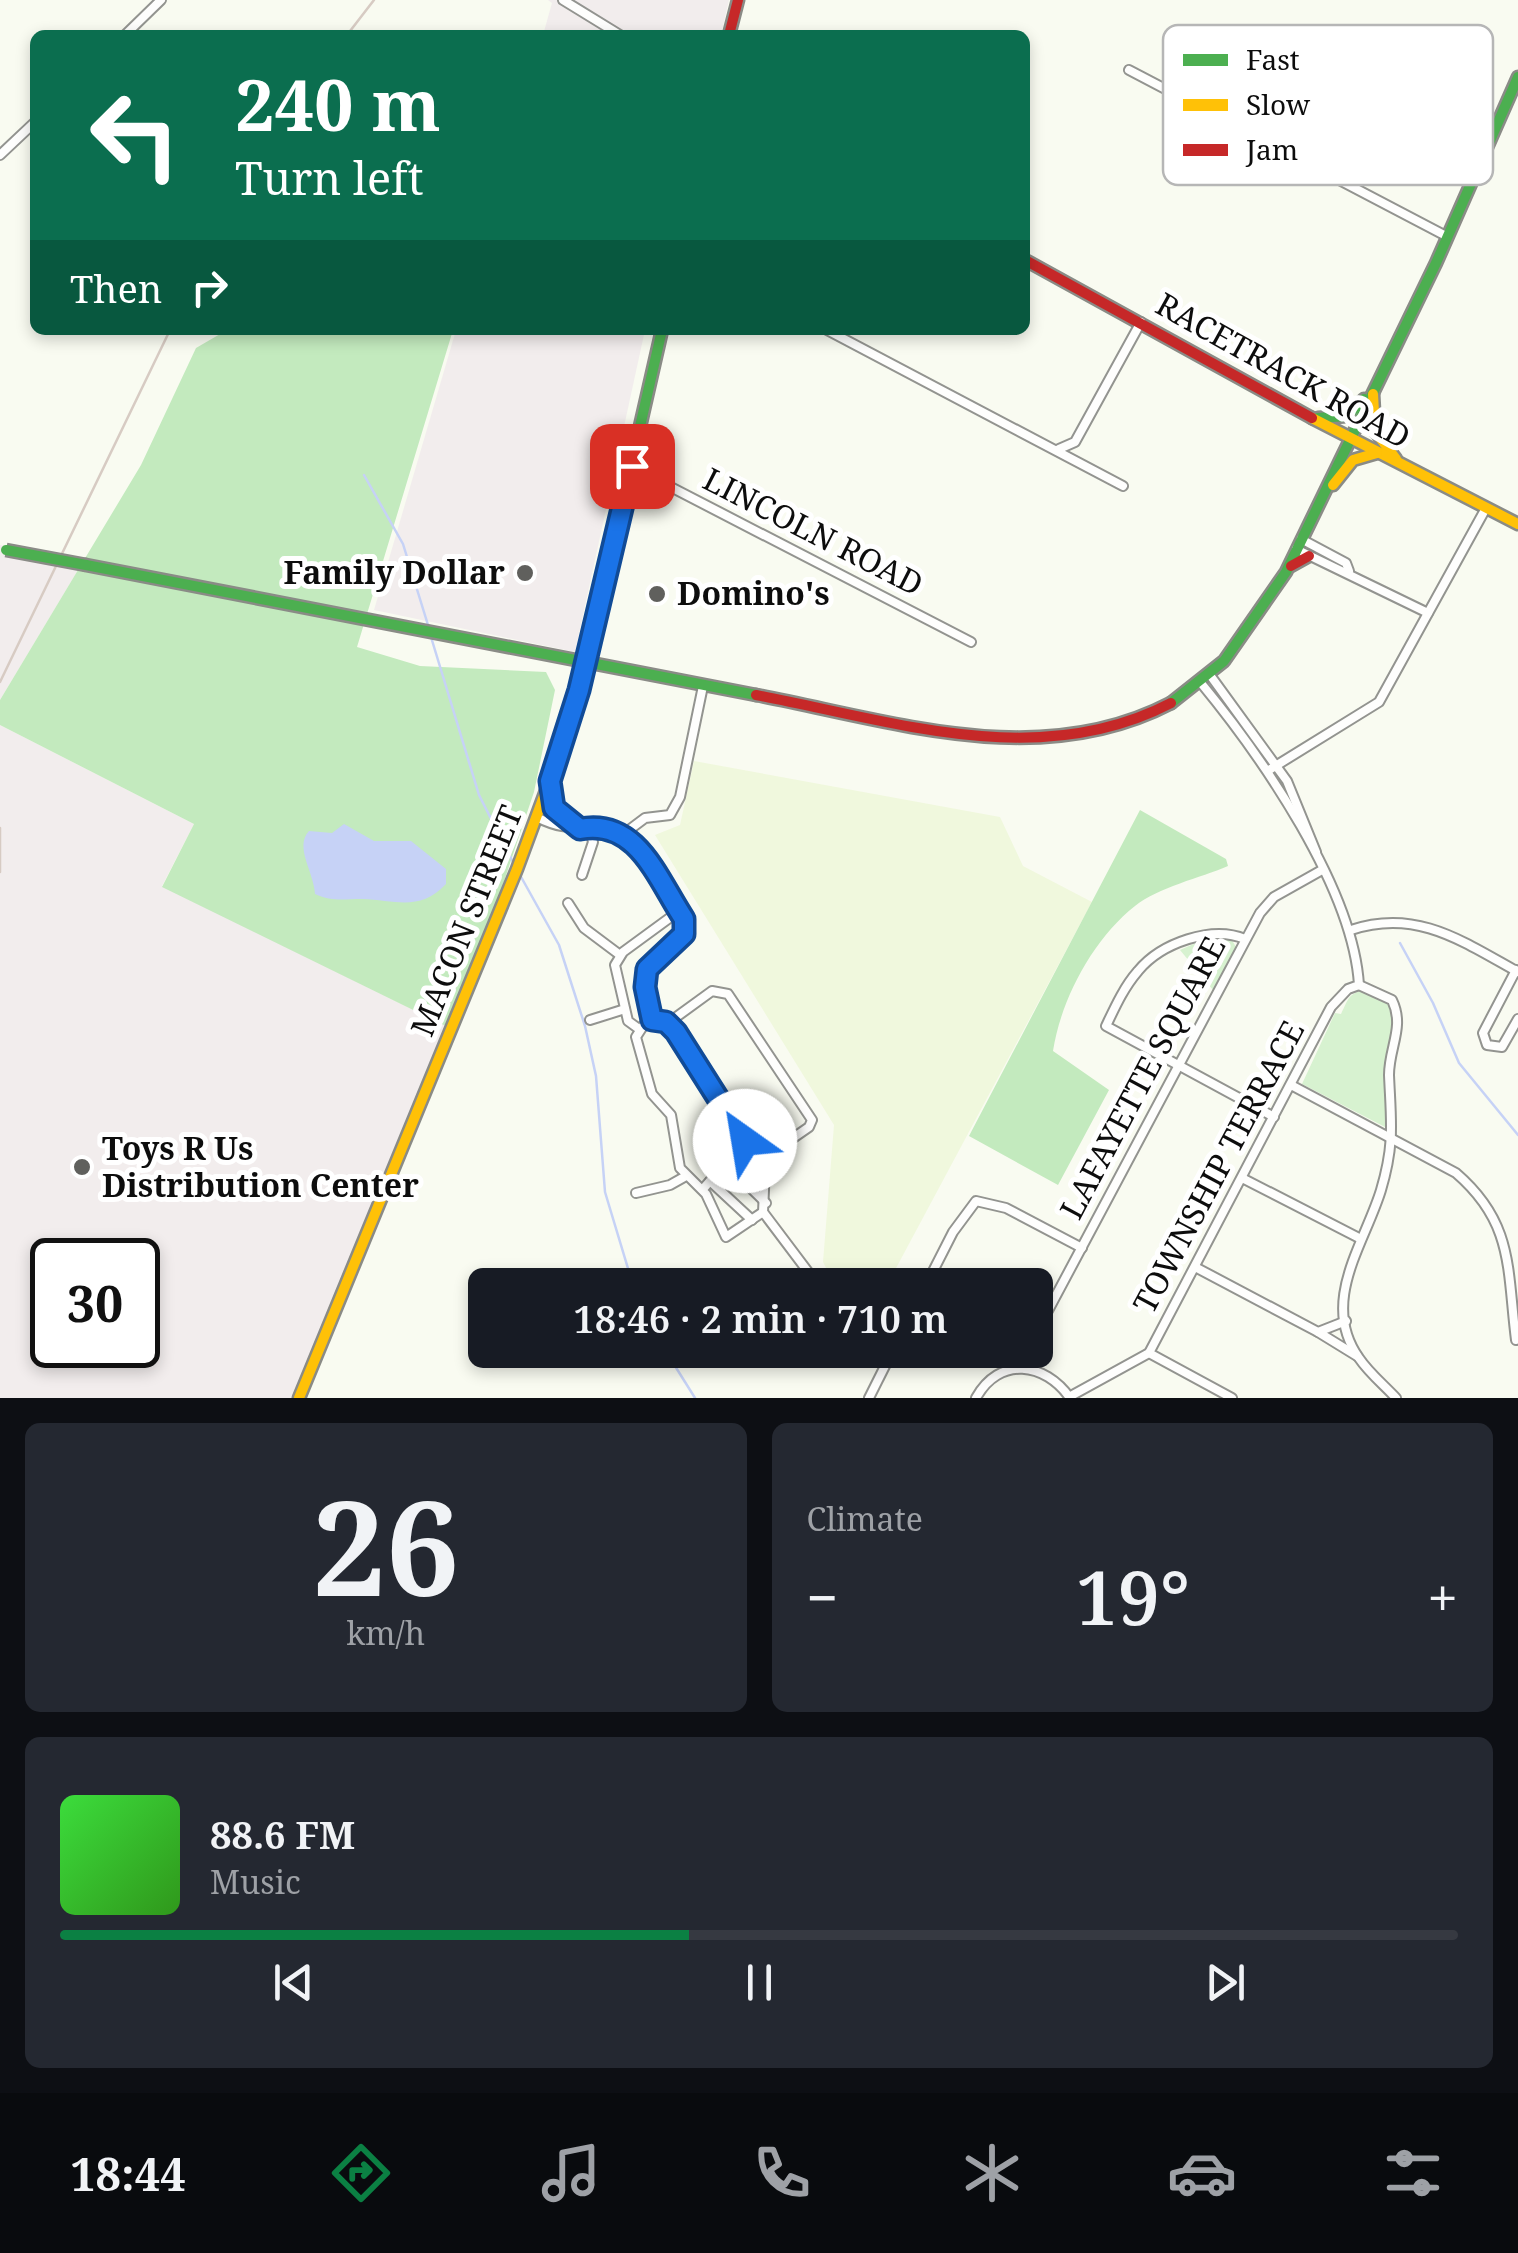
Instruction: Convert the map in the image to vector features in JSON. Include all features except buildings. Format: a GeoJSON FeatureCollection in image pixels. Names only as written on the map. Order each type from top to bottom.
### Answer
{"type":"FeatureCollection","features":[{"type":"Feature","properties":{"kind":"main road"},"geometry":{"type":"LineString","coordinates":[[730,30],[738,0]]}},
{"type":"Feature","properties":{"kind":"main road"},"geometry":{"type":"LineString","coordinates":[[1493,134],[1518,77]]}},
{"type":"Feature","properties":{"kind":"main road"},"geometry":{"type":"LineString","coordinates":[[3,549],[991,740],[1049,742],[1139,720],[1206,679],[1239,647],[1299,544],[1471,185]]}},
{"type":"Feature","properties":{"kind":"main road","name":"RACETRACK ROAD"},"geometry":{"type":"LineString","coordinates":[[1030,263],[1349,438],[1518,524]]}},
{"type":"Feature","properties":{"kind":"main road","name":"MACON STREET"},"geometry":{"type":"LineString","coordinates":[[299,1398],[550,781],[586,662],[661,335]]}},
{"type":"Feature","properties":{"kind":"main road"},"geometry":{"type":"LineString","coordinates":[[1313,416],[1347,416],[1374,387]]}},
{"type":"Feature","properties":{"kind":"main road"},"geometry":{"type":"LineString","coordinates":[[1374,387],[1375,431],[1400,464]]}},
{"type":"Feature","properties":{"kind":"main road"},"geometry":{"type":"LineString","coordinates":[[1320,502],[1353,460],[1378,453]]}},
{"type":"Feature","properties":{"kind":"main road"},"geometry":{"type":"LineString","coordinates":[[1283,574],[1309,556]]}},
{"type":"Feature","properties":{"kind":"street"},"geometry":{"type":"LineString","coordinates":[[130,30],[161,0]]}},
{"type":"Feature","properties":{"kind":"street"},"geometry":{"type":"LineString","coordinates":[[563,0],[612,30]]}},
{"type":"Feature","properties":{"kind":"street"},"geometry":{"type":"LineString","coordinates":[[1129,70],[1163,88]]}},
{"type":"Feature","properties":{"kind":"street"},"geometry":{"type":"LineString","coordinates":[[0,155],[30,127]]}},
{"type":"Feature","properties":{"kind":"street"},"geometry":{"type":"LineString","coordinates":[[1349,185],[1448,237]]}},
{"type":"Feature","properties":{"kind":"street"},"geometry":{"type":"LineString","coordinates":[[1059,449],[1075,442],[1142,322]]}},
{"type":"Feature","properties":{"kind":"street"},"geometry":{"type":"LineString","coordinates":[[836,335],[1123,486]]}},
{"type":"Feature","properties":{"kind":"street","name":"LINCOLN ROAD"},"geometry":{"type":"LineString","coordinates":[[632,466],[971,642]]}},
{"type":"Feature","properties":{"kind":"street"},"geometry":{"type":"LineString","coordinates":[[1273,768],[1377,704],[1486,508]]}},
{"type":"Feature","properties":{"kind":"street"},"geometry":{"type":"LineString","coordinates":[[1299,544],[1309,556],[1340,572],[1349,571],[1428,612]]}},
{"type":"Feature","properties":{"kind":"street"},"geometry":{"type":"LineString","coordinates":[[1299,544],[1346,563],[1349,571]]}},
{"type":"Feature","properties":{"kind":"street"},"geometry":{"type":"LineString","coordinates":[[1206,679],[1273,768],[1307,824],[1322,870],[1350,930],[1360,985],[1392,1000],[1398,1012],[1399,1026],[1389,1072],[1393,1140],[1378,1200],[1345,1283],[1346,1321],[1358,1357]]}},
{"type":"Feature","properties":{"kind":"street"},"geometry":{"type":"LineString","coordinates":[[624,832],[646,818],[670,815],[680,798],[703,686]]}},
{"type":"Feature","properties":{"kind":"street"},"geometry":{"type":"LineString","coordinates":[[550,781],[554,808],[585,828],[592,849],[582,875]]}},
{"type":"Feature","properties":{"kind":"street"},"geometry":{"type":"LineString","coordinates":[[536,817],[562,829],[604,825],[624,832],[684,919],[684,934],[647,969],[645,987],[652,1020]]}},
{"type":"Feature","properties":{"kind":"street","name":"LAFAYETTE SQUARE"},"geometry":{"type":"LineString","coordinates":[[1053,1302],[1244,939],[1274,896],[1322,870]]}},
{"type":"Feature","properties":{"kind":"street"},"geometry":{"type":"LineString","coordinates":[[568,903],[584,928],[620,955]]}},
{"type":"Feature","properties":{"kind":"street"},"geometry":{"type":"LineString","coordinates":[[639,1030],[628,1021],[615,965],[620,955],[679,911]]}},
{"type":"Feature","properties":{"kind":"street"},"geometry":{"type":"LineString","coordinates":[[1350,930],[1388,921],[1427,924],[1517,971],[1483,1032],[1487,1045],[1502,1047],[1518,1019]]}},
{"type":"Feature","properties":{"kind":"street"},"geometry":{"type":"LineString","coordinates":[[1244,939],[1226,930],[1214,932],[1160,954],[1140,968],[1106,1026],[1274,1117]]}},
{"type":"Feature","properties":{"kind":"street","name":"TOWNSHIP TERRACE"},"geometry":{"type":"LineString","coordinates":[[1069,1397],[1150,1352],[1331,1006],[1348,988],[1360,985]]}},
{"type":"Feature","properties":{"kind":"street"},"geometry":{"type":"LineString","coordinates":[[668,1023],[712,991],[728,994],[812,1120],[809,1127],[760,1161]]}},
{"type":"Feature","properties":{"kind":"street"},"geometry":{"type":"LineString","coordinates":[[590,1020],[625,1009]]}},
{"type":"Feature","properties":{"kind":"street"},"geometry":{"type":"LineString","coordinates":[[652,1020],[668,1023],[766,1168],[765,1207],[726,1237],[703,1190],[686,1176],[671,1115],[650,1088],[637,1046],[639,1030],[652,1020]]}},
{"type":"Feature","properties":{"kind":"street"},"geometry":{"type":"LineString","coordinates":[[1291,1085],[1456,1173],[1495,1214],[1503,1241],[1516,1340]]}},
{"type":"Feature","properties":{"kind":"street"},"geometry":{"type":"LineString","coordinates":[[703,1190],[745,1141]]}},
{"type":"Feature","properties":{"kind":"street"},"geometry":{"type":"LineString","coordinates":[[726,1164],[765,1207],[806,1268]]}},
{"type":"Feature","properties":{"kind":"street"},"geometry":{"type":"LineString","coordinates":[[636,1193],[679,1182],[686,1176]]}},
{"type":"Feature","properties":{"kind":"street"},"geometry":{"type":"LineString","coordinates":[[1242,1178],[1361,1239]]}},
{"type":"Feature","properties":{"kind":"street"},"geometry":{"type":"LineString","coordinates":[[710,1181],[752,1220]]}},
{"type":"Feature","properties":{"kind":"street"},"geometry":{"type":"LineString","coordinates":[[935,1268],[953,1232],[976,1201],[1018,1214],[1082,1248]]}},
{"type":"Feature","properties":{"kind":"street"},"geometry":{"type":"LineString","coordinates":[[1195,1267],[1358,1357],[1396,1398]]}},
{"type":"Feature","properties":{"kind":"street"},"geometry":{"type":"LineString","coordinates":[[1318,1332],[1346,1321]]}},
{"type":"Feature","properties":{"kind":"street"},"geometry":{"type":"LineString","coordinates":[[1150,1352],[1232,1398]]}},
{"type":"Feature","properties":{"kind":"street"},"geometry":{"type":"LineString","coordinates":[[868,1398],[884,1368]]}},
{"type":"Feature","properties":{"kind":"street"},"geometry":{"type":"LineString","coordinates":[[976,1398],[1001,1372],[1027,1368],[1048,1376],[1069,1397]]}},
{"type":"Feature","properties":{"kind":"street"},"geometry":{"type":"LineString","coordinates":[[1204,1398],[1210,1386]]}},
{"type":"Feature","properties":{"kind":"shaded area"},"geometry":{"type":"Polygon","coordinates":[[[548,0],[729,0],[722,30],[544,30],[552,3],[548,0]]]}},
{"type":"Feature","properties":{"kind":"shaded area"},"geometry":{"type":"Polygon","coordinates":[[[455,335],[644,335],[575,652],[374,610],[455,335]]]}},
{"type":"Feature","properties":{"kind":"shaded area"},"geometry":{"type":"Polygon","coordinates":[[[0,545],[83,562],[0,700],[0,545]]]}},
{"type":"Feature","properties":{"kind":"shaded area"},"geometry":{"type":"Polygon","coordinates":[[[0,725],[194,824],[162,886],[454,1030],[299,1398],[0,1398],[0,725]]]}},
{"type":"Feature","properties":{"kind":"green space"},"geometry":{"type":"Polygon","coordinates":[[[218,335],[451,335],[357,647],[420,666],[546,672],[555,690],[534,792],[454,1030],[162,887],[194,824],[0,725],[0,700],[141,465],[196,348],[218,335]]]}},
{"type":"Feature","properties":{"kind":"green space"},"geometry":{"type":"Polygon","coordinates":[[[694,761],[1000,817],[1023,866],[1092,902],[896,1268],[826,1268],[823,1262],[834,1125],[655,835],[680,825],[694,761]]]}},
{"type":"Feature","properties":{"kind":"green space"},"geometry":{"type":"Polygon","coordinates":[[[1140,810],[1226,859],[1228,866],[1168,888],[1135,906],[1106,935],[1081,971],[1063,1011],[1053,1051],[1109,1090],[1058,1185],[969,1136],[1140,810]]]}},
{"type":"Feature","properties":{"kind":"green space"},"geometry":{"type":"Polygon","coordinates":[[[1214,935],[1230,937],[1236,947],[1213,990],[1180,950],[1214,935]]]}},
{"type":"Feature","properties":{"kind":"green space"},"geometry":{"type":"Polygon","coordinates":[[[1369,990],[1390,1002],[1395,1018],[1389,1123],[1385,1127],[1302,1084],[1335,1013],[1341,1014],[1353,994],[1369,990]]]}},
{"type":"Feature","properties":{"kind":"water"},"geometry":{"type":"Polygon","coordinates":[[[344,824],[374,841],[411,841],[446,869],[446,884],[427,898],[407,902],[333,899],[315,894],[304,852],[305,837],[309,831],[332,833],[344,824]]]}},
{"type":"Feature","properties":{"kind":"waterway"},"geometry":{"type":"LineString","coordinates":[[364,475],[403,544],[428,625]]}},
{"type":"Feature","properties":{"kind":"waterway"},"geometry":{"type":"LineString","coordinates":[[431,637],[479,795],[514,864]]}},
{"type":"Feature","properties":{"kind":"waterway"},"geometry":{"type":"LineString","coordinates":[[520,875],[559,945],[585,1026],[596,1076],[605,1192],[628,1268]]}},
{"type":"Feature","properties":{"kind":"waterway"},"geometry":{"type":"LineString","coordinates":[[1400,943],[1433,1003],[1459,1063],[1518,1135]]}},
{"type":"Feature","properties":{"kind":"waterway"},"geometry":{"type":"LineString","coordinates":[[676,1368],[695,1398]]}},
{"type":"Feature","properties":{"kind":"railway"},"geometry":{"type":"LineString","coordinates":[[351,30],[374,0]]}},
{"type":"Feature","properties":{"kind":"railway"},"geometry":{"type":"LineString","coordinates":[[0,682],[168,335]]}},
{"type":"Feature","properties":{"kind":"railway"},"geometry":{"type":"LineString","coordinates":[[0,828],[0,872]]}},
{"type":"Feature","properties":{"kind":"traffic: fast"},"geometry":{"type":"LineString","coordinates":[[1493,134],[1518,77]]}},
{"type":"Feature","properties":{"kind":"traffic: fast"},"geometry":{"type":"LineString","coordinates":[[1171,703],[1224,661],[1286,572],[1470,185]]}},
{"type":"Feature","properties":{"kind":"traffic: fast"},"geometry":{"type":"LineString","coordinates":[[605,580],[661,335]]}},
{"type":"Feature","properties":{"kind":"traffic: fast"},"geometry":{"type":"LineString","coordinates":[[1318,418],[1347,416],[1364,399]]}},
{"type":"Feature","properties":{"kind":"traffic: fast"},"geometry":{"type":"LineString","coordinates":[[6,550],[86,565]]}},
{"type":"Feature","properties":{"kind":"traffic: fast"},"geometry":{"type":"LineString","coordinates":[[86,565],[756,695]]}},
{"type":"Feature","properties":{"kind":"traffic: slow"},"geometry":{"type":"LineString","coordinates":[[1373,394],[1375,431],[1396,459]]}},
{"type":"Feature","properties":{"kind":"traffic: slow"},"geometry":{"type":"LineString","coordinates":[[1312,418],[1518,524]]}},
{"type":"Feature","properties":{"kind":"traffic: slow"},"geometry":{"type":"LineString","coordinates":[[1333,485],[1353,460],[1377,453]]}},
{"type":"Feature","properties":{"kind":"traffic: slow"},"geometry":{"type":"LineString","coordinates":[[299,1398],[517,869],[561,750],[605,580]]}},
{"type":"Feature","properties":{"kind":"traffic: jam"},"geometry":{"type":"LineString","coordinates":[[730,30],[738,0]]}},
{"type":"Feature","properties":{"kind":"traffic: jam"},"geometry":{"type":"LineString","coordinates":[[1030,263],[1312,418]]}},
{"type":"Feature","properties":{"kind":"traffic: jam"},"geometry":{"type":"LineString","coordinates":[[1291,566],[1309,556]]}},
{"type":"Feature","properties":{"kind":"traffic: jam"},"geometry":{"type":"LineString","coordinates":[[756,695],[913,727],[1018,738],[1070,735],[1121,724],[1171,703]]}},
{"type":"Feature","properties":{"kind":"place","name":"Family Dollar"},"geometry":{"type":"Point","coordinates":[525,573]}},
{"type":"Feature","properties":{"kind":"place","name":"Domino's"},"geometry":{"type":"Point","coordinates":[657,594]}},
{"type":"Feature","properties":{"kind":"place","name":"Toys R Us Distribution Center"},"geometry":{"type":"Point","coordinates":[82,1167]}},
{"type":"Feature","properties":{"kind":"route"},"geometry":{"type":"LineString","coordinates":[[632,466],[579,690],[550,781],[550,801],[558,814],[580,829],[604,825],[624,832],[684,919],[684,934],[652,959],[647,969],[644,979],[652,1020],[666,1022],[676,1032],[745,1141]]}}]}
